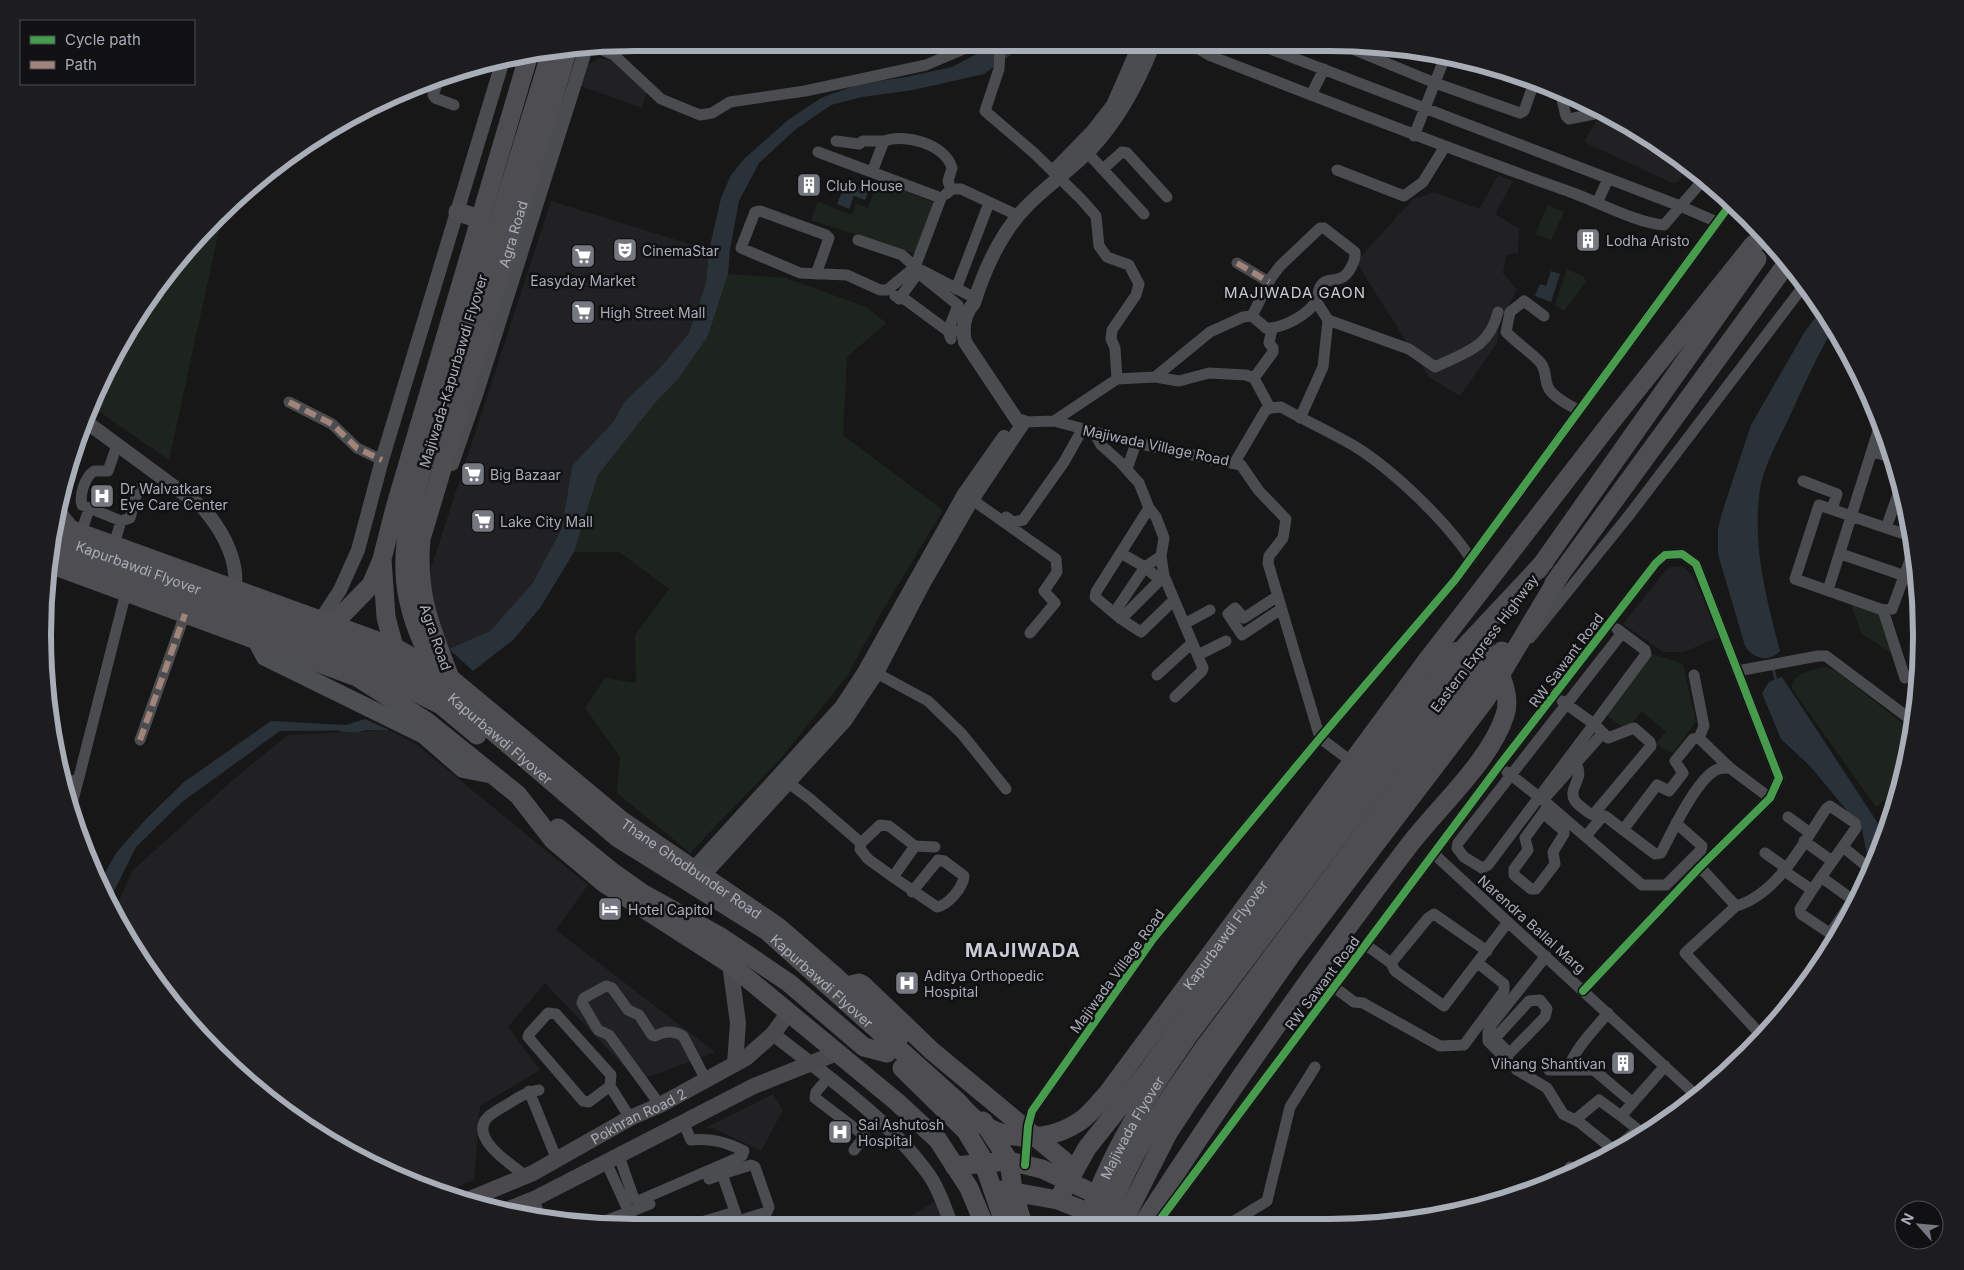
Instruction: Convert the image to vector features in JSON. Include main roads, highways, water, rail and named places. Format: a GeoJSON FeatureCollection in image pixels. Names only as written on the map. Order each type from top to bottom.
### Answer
{"type":"FeatureCollection","features":[{"type":"Feature","properties":{"kind":"highway","name":"Agra Road"},"geometry":{"type":"LineString","coordinates":[[449,686],[429,624],[420,587],[421,539],[534,188],[566,57]]}},
{"type":"Feature","properties":{"kind":"highway","name":"Majiwada-Kapurbawdi Flyover"},"geometry":{"type":"LineString","coordinates":[[449,686],[414,622],[408,601],[405,563],[411,510],[445,397],[566,57]]}},
{"type":"Feature","properties":{"kind":"highway"},"geometry":{"type":"LineString","coordinates":[[327,621],[371,585],[382,559],[395,508],[524,61]]}},
{"type":"Feature","properties":{"kind":"highway"},"geometry":{"type":"LineString","coordinates":[[458,212],[480,219]]}},
{"type":"Feature","properties":{"kind":"highway","name":"Kapurbawdi Flyover"},"geometry":{"type":"LineString","coordinates":[[59,538],[366,649],[449,686],[618,838],[767,931],[956,1100],[974,1119],[990,1128],[1014,1136],[1036,1138],[1060,1132],[1083,1119],[1108,1094],[1428,659],[1611,422],[1759,241]]}},
{"type":"Feature","properties":{"kind":"highway","name":"Eastern Express Highway"},"geometry":{"type":"LineString","coordinates":[[1212,1051],[1465,684],[1545,561],[1765,247]]}},
{"type":"Feature","properties":{"kind":"highway","name":"Eastern Express Highway"},"geometry":{"type":"LineString","coordinates":[[1184,1031],[1465,684],[1561,573],[1783,269]]}},
{"type":"Feature","properties":{"kind":"highway","name":"Thane Ghodbunder Road"},"geometry":{"type":"LineString","coordinates":[[72,530],[114,546],[232,599],[327,621],[394,647],[497,717],[621,820],[699,871],[777,926],[846,986],[962,1099],[1017,1163]]}},
{"type":"Feature","properties":{"kind":"highway","name":"Kapurbawdi Flyover"},"geometry":{"type":"LineString","coordinates":[[57,553],[360,664],[440,704],[624,856],[770,945],[812,980],[966,1131],[981,1156],[1004,1219]]}},
{"type":"Feature","properties":{"kind":"highway"},"geometry":{"type":"LineString","coordinates":[[381,692],[390,669],[394,647],[386,617],[382,559]]}},
{"type":"Feature","properties":{"kind":"highway"},"geometry":{"type":"LineString","coordinates":[[1058,1200],[1087,1148],[1145,1075],[1184,1031],[1366,773],[1443,670],[1545,561]]}},
{"type":"Feature","properties":{"kind":"highway"},"geometry":{"type":"LineString","coordinates":[[55,566],[358,678],[426,721],[466,762],[494,775],[611,871],[642,892],[721,937],[789,983],[864,1047],[887,1053]]}},
{"type":"Feature","properties":{"kind":"highway"},"geometry":{"type":"LineString","coordinates":[[1125,1219],[1212,1051],[1291,955],[1486,699],[1561,573]]}},
{"type":"Feature","properties":{"kind":"highway"},"geometry":{"type":"LineString","coordinates":[[1146,1219],[1207,1125],[1396,863],[1496,737],[1506,713],[1507,694],[1502,678],[1495,666],[1484,656],[1471,651],[1458,650],[1428,659]]}},
{"type":"Feature","properties":{"kind":"highway"},"geometry":{"type":"LineString","coordinates":[[426,721],[449,686]]}},
{"type":"Feature","properties":{"kind":"highway"},"geometry":{"type":"LineString","coordinates":[[466,762],[497,717]]}},
{"type":"Feature","properties":{"kind":"highway"},"geometry":{"type":"LineString","coordinates":[[518,795],[553,840],[604,883],[730,964],[839,1052],[938,1140],[969,1188],[982,1219]]}},
{"type":"Feature","properties":{"kind":"highway"},"geometry":{"type":"LineString","coordinates":[[846,986],[858,983],[863,985],[932,1051],[1028,1130],[1071,1175],[1123,1219]]}},
{"type":"Feature","properties":{"kind":"highway"},"geometry":{"type":"LineString","coordinates":[[1184,1031],[1212,1051]]}},
{"type":"Feature","properties":{"kind":"highway","name":"Majiwada Flyover"},"geometry":{"type":"LineString","coordinates":[[1088,1219],[1115,1154],[1184,1031]]}},
{"type":"Feature","properties":{"kind":"highway","name":"Majiwada Flyover"},"geometry":{"type":"LineString","coordinates":[[1107,1219],[1114,1198],[1153,1125],[1212,1051]]}},
{"type":"Feature","properties":{"kind":"highway"},"geometry":{"type":"LineString","coordinates":[[954,1166],[1017,1163],[1071,1175]]}},
{"type":"Feature","properties":{"kind":"highway"},"geometry":{"type":"LineString","coordinates":[[1017,1163],[1013,1190],[1021,1219]]}},
{"type":"Feature","properties":{"kind":"highway"},"geometry":{"type":"LineString","coordinates":[[969,1188],[1013,1190],[1058,1200],[1121,1219]]}},
{"type":"Feature","properties":{"kind":"main road"},"geometry":{"type":"LineString","coordinates":[[256,640],[265,657],[424,735],[466,762]]}},
{"type":"Feature","properties":{"kind":"main road"},"geometry":{"type":"LineString","coordinates":[[730,964],[738,1023],[735,1064]]}},
{"type":"Feature","properties":{"kind":"main road","name":"Pokhran Road 2"},"geometry":{"type":"LineString","coordinates":[[476,1197],[526,1176],[630,1118],[660,1105],[746,1058],[773,1034],[789,1012]]}},
{"type":"Feature","properties":{"kind":"main road","name":"Pokhran Road 2"},"geometry":{"type":"LineString","coordinates":[[531,1206],[612,1159],[754,1086],[839,1052]]}},
{"type":"Feature","properties":{"kind":"waterway"},"geometry":{"type":"LineString","coordinates":[[1773,668],[1776,681]]}},
{"type":"Feature","properties":{"kind":"waterway"},"geometry":{"type":"LineString","coordinates":[[340,730],[356,731],[364,729]]}},
{"type":"Feature","properties":{"kind":"place","name":"Club House"},"geometry":{"type":"Point","coordinates":[809,185]}},
{"type":"Feature","properties":{"kind":"place","name":"Lodha Aristo"},"geometry":{"type":"Point","coordinates":[1588,240]}},
{"type":"Feature","properties":{"kind":"place","name":"CinemaStar"},"geometry":{"type":"Point","coordinates":[625,250]}},
{"type":"Feature","properties":{"kind":"place","name":"Easyday Market"},"geometry":{"type":"Point","coordinates":[583,256]}},
{"type":"Feature","properties":{"kind":"place","name":"High Street Mall"},"geometry":{"type":"Point","coordinates":[583,312]}},
{"type":"Feature","properties":{"kind":"place","name":"Big Bazaar"},"geometry":{"type":"Point","coordinates":[473,474]}},
{"type":"Feature","properties":{"kind":"place","name":"Dr Walvatkars Eye Care Center"},"geometry":{"type":"Point","coordinates":[102,496]}},
{"type":"Feature","properties":{"kind":"place","name":"Lake City Mall"},"geometry":{"type":"Point","coordinates":[483,521]}},
{"type":"Feature","properties":{"kind":"place","name":"Hotel Capitol"},"geometry":{"type":"Point","coordinates":[610,909]}},
{"type":"Feature","properties":{"kind":"place","name":"Aditya Orthopedic Hospital"},"geometry":{"type":"Point","coordinates":[907,983]}},
{"type":"Feature","properties":{"kind":"place","name":"Vihang Shantivan"},"geometry":{"type":"Point","coordinates":[1623,1063]}},
{"type":"Feature","properties":{"kind":"place","name":"Sai Ashutosh Hospital"},"geometry":{"type":"Point","coordinates":[840,1132]}},
{"type":"Feature","properties":{"kind":"district","name":"MAJIWADA GAON"},"geometry":{"type":"Point","coordinates":[1295,292]}},
{"type":"Feature","properties":{"kind":"district","name":"MAJIWADA"},"geometry":{"type":"Point","coordinates":[1023,950]}}]}
